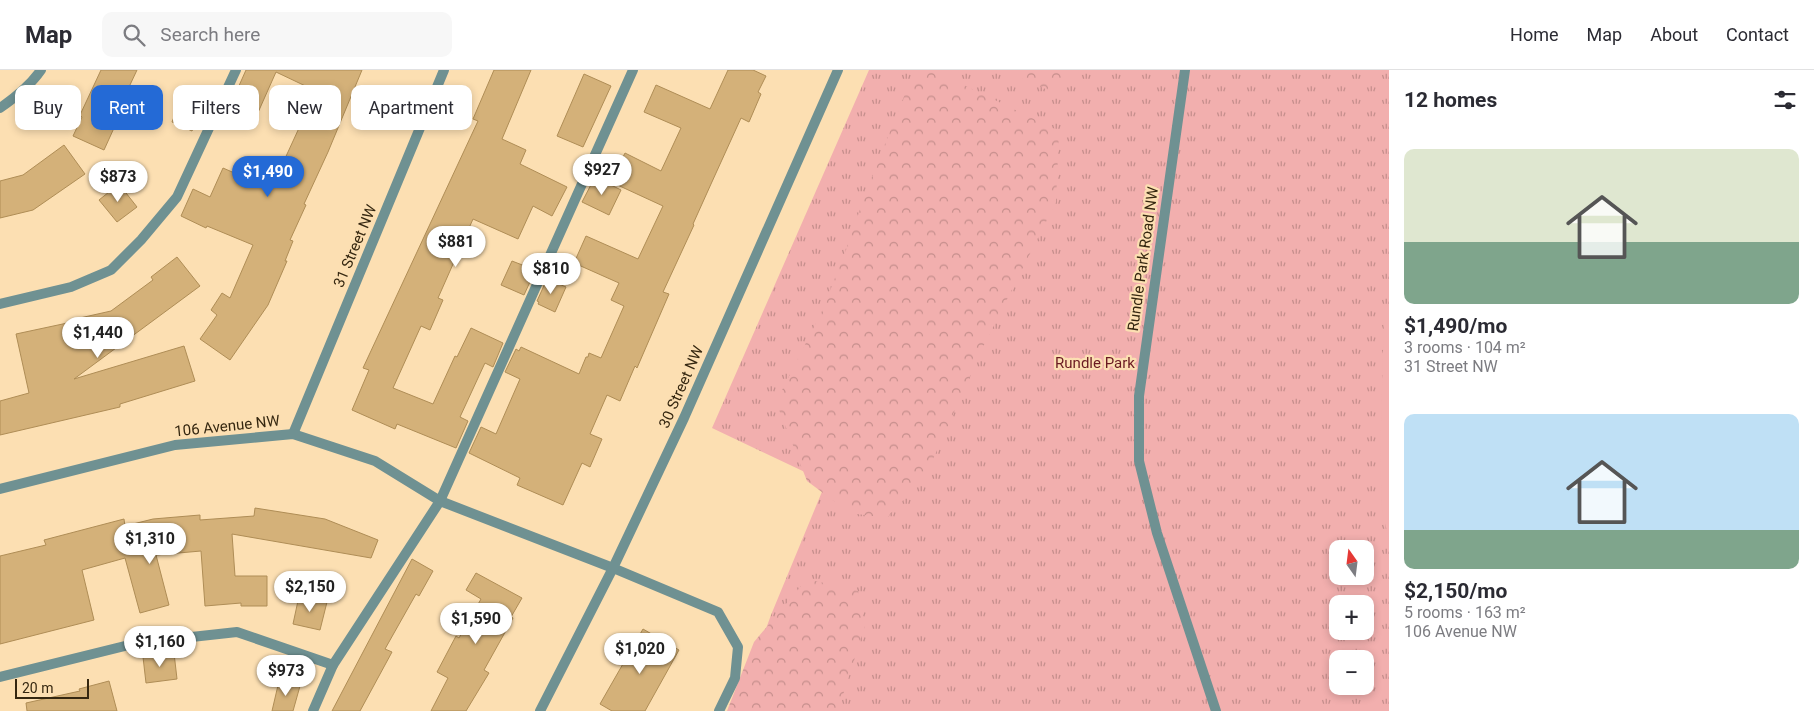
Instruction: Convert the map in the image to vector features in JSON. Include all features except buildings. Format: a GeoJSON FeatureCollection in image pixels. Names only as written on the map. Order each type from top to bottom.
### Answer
{"type":"FeatureCollection","features":[{"type":"Feature","properties":{"kind":"street"},"geometry":{"type":"LineString","coordinates":[[0,108],[34,81],[41,70]]}},
{"type":"Feature","properties":{"kind":"street"},"geometry":{"type":"LineString","coordinates":[[0,304],[71,287],[110,270],[141,240],[177,197],[236,70]]}},
{"type":"Feature","properties":{"kind":"street","name":"31 Street NW"},"geometry":{"type":"LineString","coordinates":[[293,434],[444,70]]}},
{"type":"Feature","properties":{"kind":"street"},"geometry":{"type":"LineString","coordinates":[[313,711],[333,665],[440,502],[633,70]]}},
{"type":"Feature","properties":{"kind":"street","name":"30 Street NW"},"geometry":{"type":"LineString","coordinates":[[540,711],[613,568],[684,418],[838,70]]}},
{"type":"Feature","properties":{"kind":"street","name":"Rundle Park Road NW"},"geometry":{"type":"LineString","coordinates":[[1185,70],[1139,396],[1139,461],[1157,533],[1216,711]]}},
{"type":"Feature","properties":{"kind":"street","name":"106 Avenue NW"},"geometry":{"type":"LineString","coordinates":[[0,489],[175,445],[293,434],[375,461],[440,502],[613,568],[718,612],[738,647],[735,678],[719,711]]}},
{"type":"Feature","properties":{"kind":"street"},"geometry":{"type":"LineString","coordinates":[[0,677],[138,643],[236,632],[333,665]]}},
{"type":"Feature","properties":{"kind":"green space","name":"Rundle Park"},"geometry":{"type":"Polygon","coordinates":[[[869,70],[1389,70],[1389,711],[736,711],[771,615],[826,482],[712,428],[869,70]]]}},
{"type":"Feature","properties":{"kind":"green space"},"geometry":{"type":"Polygon","coordinates":[[[920,70],[933,70],[1059,131],[1056,202],[983,347],[926,475],[887,518],[850,513],[807,481],[776,402],[822,311],[867,189],[907,89],[920,70]]]}},
{"type":"Feature","properties":{"kind":"green space"},"geometry":{"type":"Polygon","coordinates":[[[1003,70],[1069,70],[1050,91],[1003,70]]]}},
{"type":"Feature","properties":{"kind":"green space"},"geometry":{"type":"Polygon","coordinates":[[[1384,316],[1389,316],[1389,540],[1382,510],[1380,458],[1384,316]]]}},
{"type":"Feature","properties":{"kind":"green space"},"geometry":{"type":"Polygon","coordinates":[[[807,579],[858,591],[865,626],[843,695],[840,711],[727,711],[754,642],[807,579]]]}}]}
